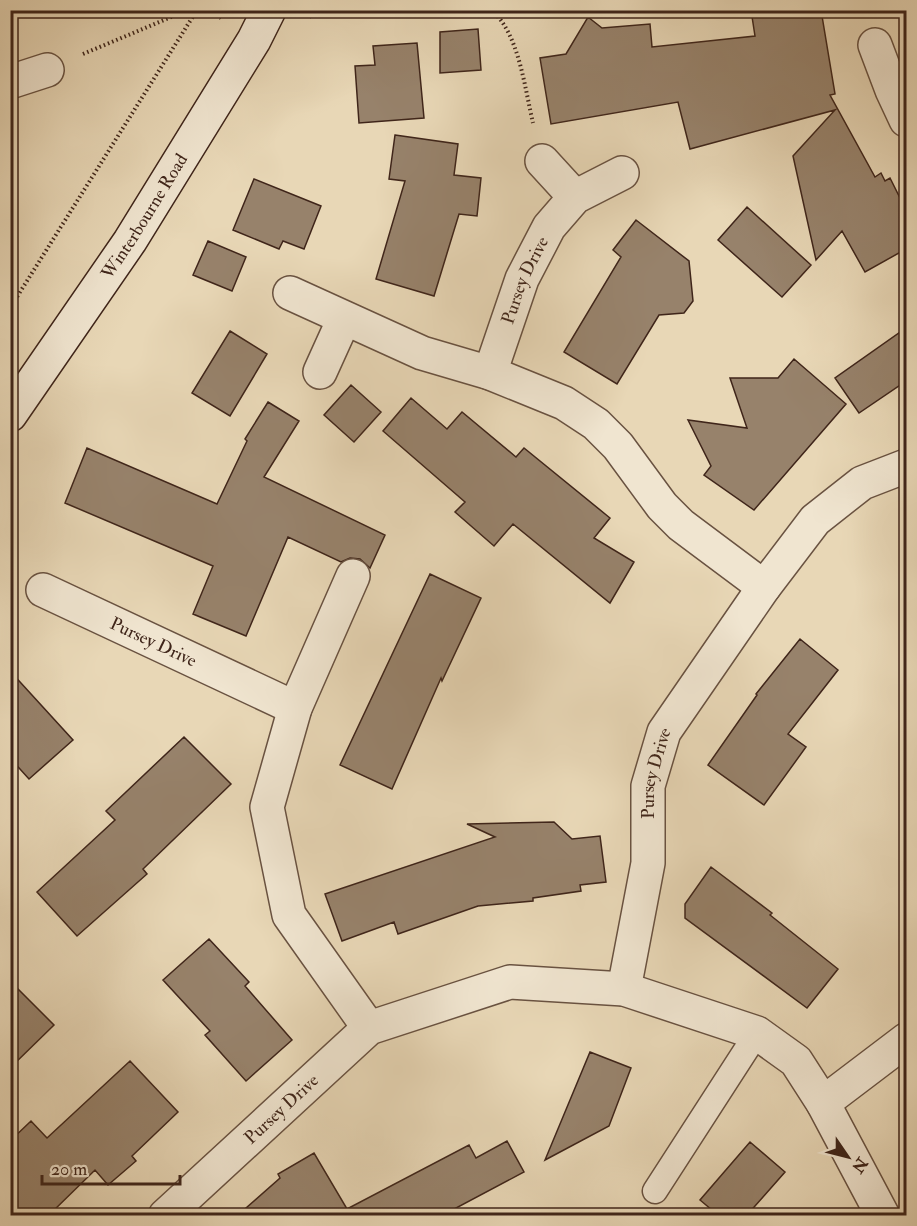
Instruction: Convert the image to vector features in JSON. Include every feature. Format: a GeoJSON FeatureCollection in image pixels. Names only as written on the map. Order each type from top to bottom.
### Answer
{"type":"FeatureCollection","features":[{"type":"Feature","properties":{"kind":"street","name":"Winterbourne Road"},"geometry":{"type":"LineString","coordinates":[[10,415],[130,241],[254,40],[269,10]]}},
{"type":"Feature","properties":{"kind":"street"},"geometry":{"type":"LineString","coordinates":[[875,45],[906,120]]}},
{"type":"Feature","properties":{"kind":"street"},"geometry":{"type":"LineString","coordinates":[[10,82],[47,70]]}},
{"type":"Feature","properties":{"kind":"street"},"geometry":{"type":"LineString","coordinates":[[542,161],[575,197]]}},
{"type":"Feature","properties":{"kind":"street","name":"Pursey Drive"},"geometry":{"type":"LineString","coordinates":[[490,373],[522,279],[549,227],[575,197],[621,173]]}},
{"type":"Feature","properties":{"kind":"street"},"geometry":{"type":"LineString","coordinates":[[290,293],[422,353],[490,373],[564,403],[596,424],[618,446],[662,506],[681,525],[764,587]]}},
{"type":"Feature","properties":{"kind":"street"},"geometry":{"type":"LineString","coordinates":[[320,372],[344,319]]}},
{"type":"Feature","properties":{"kind":"street","name":"Pursey Drive"},"geometry":{"type":"LineString","coordinates":[[624,989],[648,863],[648,786],[664,732],[764,587],[815,520],[862,483],[906,466]]}},
{"type":"Feature","properties":{"kind":"street"},"geometry":{"type":"LineString","coordinates":[[353,576],[295,708],[267,807],[289,915],[369,1028]]}},
{"type":"Feature","properties":{"kind":"street","name":"Pursey Drive"},"geometry":{"type":"LineString","coordinates":[[44,590],[295,708]]}},
{"type":"Feature","properties":{"kind":"street","name":"Pursey Drive"},"geometry":{"type":"LineString","coordinates":[[165,1215],[369,1028],[510,982],[624,989],[757,1033],[796,1061],[823,1103],[883,1215]]}},
{"type":"Feature","properties":{"kind":"street"},"geometry":{"type":"LineString","coordinates":[[823,1103],[906,1040]]}},
{"type":"Feature","properties":{"kind":"lane"},"geometry":{"type":"LineString","coordinates":[[655,1191],[757,1033]]}},
{"type":"Feature","properties":{"kind":"path"},"geometry":{"type":"LineString","coordinates":[[47,70],[188,10]]}},
{"type":"Feature","properties":{"kind":"path"},"geometry":{"type":"LineString","coordinates":[[10,308],[197,10]]}},
{"type":"Feature","properties":{"kind":"path"},"geometry":{"type":"LineString","coordinates":[[491,10],[499,16],[513,44],[542,161]]}},
{"type":"Feature","properties":{"kind":"building"},"geometry":{"type":"Polygon","coordinates":[[[751,10],[821,10],[835,94],[830,95],[875,177],[881,173],[885,181],[890,178],[906,210],[906,249],[865,272],[842,231],[816,260],[793,156],[835,110],[690,149],[678,102],[551,124],[540,58],[566,54],[588,17],[602,28],[650,24],[652,47],[755,36],[751,10]]]}},
{"type":"Feature","properties":{"kind":"building"},"geometry":{"type":"Polygon","coordinates":[[[478,29],[481,70],[440,73],[440,32],[478,29]]]}},
{"type":"Feature","properties":{"kind":"building"},"geometry":{"type":"Polygon","coordinates":[[[417,43],[424,118],[359,123],[355,66],[375,65],[373,46],[417,43]]]}},
{"type":"Feature","properties":{"kind":"building"},"geometry":{"type":"Polygon","coordinates":[[[395,135],[458,144],[454,175],[481,178],[477,216],[459,214],[434,296],[376,279],[405,181],[389,179],[395,135]]]}},
{"type":"Feature","properties":{"kind":"building"},"geometry":{"type":"Polygon","coordinates":[[[254,179],[321,206],[304,249],[283,241],[279,249],[233,230],[254,179]]]}},
{"type":"Feature","properties":{"kind":"building"},"geometry":{"type":"Polygon","coordinates":[[[747,207],[811,265],[782,297],[718,240],[747,207]]]}},
{"type":"Feature","properties":{"kind":"building"},"geometry":{"type":"Polygon","coordinates":[[[636,220],[689,261],[693,301],[684,313],[659,315],[617,384],[564,352],[621,257],[613,250],[636,220]]]}},
{"type":"Feature","properties":{"kind":"building"},"geometry":{"type":"Polygon","coordinates":[[[208,241],[246,257],[232,291],[193,275],[208,241]]]}},
{"type":"Feature","properties":{"kind":"building"},"geometry":{"type":"Polygon","coordinates":[[[906,328],[906,381],[859,413],[835,378],[906,328]]]}},
{"type":"Feature","properties":{"kind":"building"},"geometry":{"type":"Polygon","coordinates":[[[230,331],[267,354],[230,416],[192,393],[230,331]]]}},
{"type":"Feature","properties":{"kind":"building"},"geometry":{"type":"Polygon","coordinates":[[[794,359],[846,404],[754,510],[704,475],[711,466],[688,420],[747,428],[730,378],[778,378],[794,359]]]}},
{"type":"Feature","properties":{"kind":"building"},"geometry":{"type":"Polygon","coordinates":[[[351,385],[381,412],[354,442],[324,415],[351,385]]]}},
{"type":"Feature","properties":{"kind":"building"},"geometry":{"type":"Polygon","coordinates":[[[411,398],[447,429],[462,412],[516,457],[524,448],[610,518],[594,538],[634,562],[610,603],[513,524],[494,546],[455,512],[465,502],[383,431],[411,398]]]}},
{"type":"Feature","properties":{"kind":"building"},"geometry":{"type":"Polygon","coordinates":[[[268,402],[299,421],[264,477],[385,535],[370,568],[360,559],[350,558],[341,562],[288,537],[246,636],[193,614],[213,566],[65,503],[87,448],[217,504],[247,441],[245,439],[268,402]]]}},
{"type":"Feature","properties":{"kind":"building"},"geometry":{"type":"Polygon","coordinates":[[[430,574],[481,598],[442,681],[441,678],[392,789],[340,765],[430,574]]]}},
{"type":"Feature","properties":{"kind":"building"},"geometry":{"type":"Polygon","coordinates":[[[800,639],[838,670],[788,734],[806,747],[764,805],[708,765],[756,694],[800,639]]]}},
{"type":"Feature","properties":{"kind":"building"},"geometry":{"type":"Polygon","coordinates":[[[10,671],[73,740],[29,779],[10,758],[10,671]]]}},
{"type":"Feature","properties":{"kind":"building"},"geometry":{"type":"Polygon","coordinates":[[[184,737],[231,784],[143,869],[147,874],[77,936],[37,892],[115,820],[106,811],[184,737]]]}},
{"type":"Feature","properties":{"kind":"building"},"geometry":{"type":"Polygon","coordinates":[[[554,822],[572,839],[600,836],[606,882],[580,885],[581,891],[533,898],[533,901],[478,906],[398,934],[394,922],[342,941],[325,894],[495,837],[467,824],[554,822]]]}},
{"type":"Feature","properties":{"kind":"building"},"geometry":{"type":"Polygon","coordinates":[[[711,867],[772,913],[770,915],[838,969],[807,1008],[685,918],[685,904],[711,867]]]}},
{"type":"Feature","properties":{"kind":"building"},"geometry":{"type":"Polygon","coordinates":[[[209,939],[249,982],[245,986],[292,1040],[246,1081],[205,1035],[210,1031],[163,980],[209,939]]]}},
{"type":"Feature","properties":{"kind":"building"},"geometry":{"type":"Polygon","coordinates":[[[10,981],[54,1025],[10,1068],[10,981]]]}},
{"type":"Feature","properties":{"kind":"building"},"geometry":{"type":"Polygon","coordinates":[[[590,1052],[631,1068],[609,1126],[545,1160],[590,1052]]]}},
{"type":"Feature","properties":{"kind":"building"},"geometry":{"type":"Polygon","coordinates":[[[130,1061],[178,1112],[132,1156],[136,1161],[108,1185],[95,1170],[49,1215],[10,1215],[10,1141],[31,1121],[47,1138],[130,1061]]]}},
{"type":"Feature","properties":{"kind":"building"},"geometry":{"type":"Polygon","coordinates":[[[507,1141],[524,1172],[443,1215],[238,1215],[280,1178],[278,1174],[314,1153],[347,1209],[469,1145],[476,1158],[507,1141]]]}},
{"type":"Feature","properties":{"kind":"building"},"geometry":{"type":"Polygon","coordinates":[[[750,1142],[785,1172],[747,1215],[718,1215],[700,1200],[750,1142]]]}}]}
